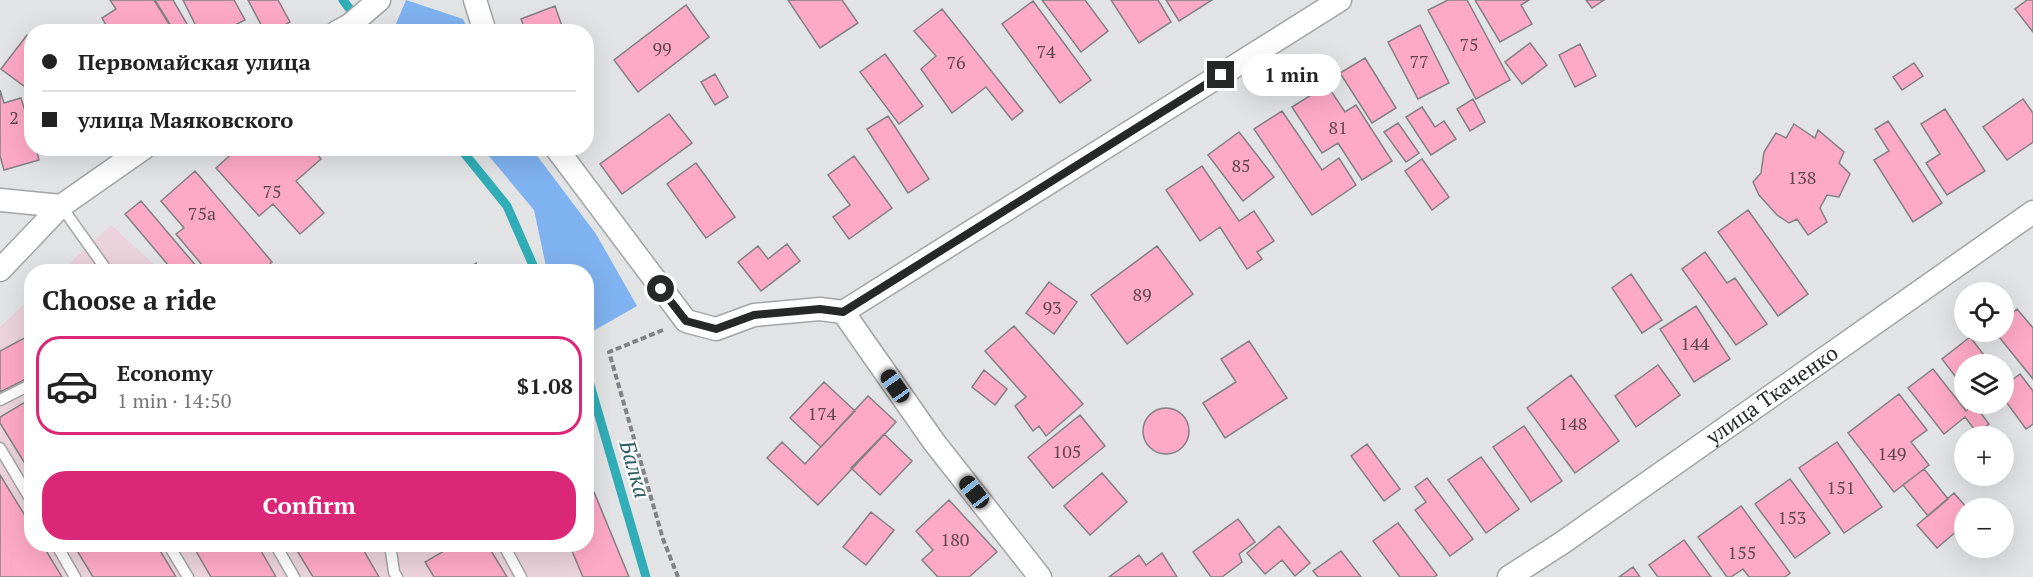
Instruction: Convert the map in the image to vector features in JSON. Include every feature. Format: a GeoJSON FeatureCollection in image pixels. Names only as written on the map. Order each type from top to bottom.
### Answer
{"type":"FeatureCollection","features":[{"type":"Feature","properties":{"kind":"street"},"geometry":{"type":"LineString","coordinates":[[351,24],[379,0]]}},
{"type":"Feature","properties":{"kind":"street"},"geometry":{"type":"LineString","coordinates":[[475,0],[482,24]]}},
{"type":"Feature","properties":{"kind":"street"},"geometry":{"type":"LineString","coordinates":[[562,156],[686,321],[716,329],[754,315],[820,309],[843,312],[1340,0]]}},
{"type":"Feature","properties":{"kind":"street"},"geometry":{"type":"LineString","coordinates":[[0,270],[61,206],[133,156]]}},
{"type":"Feature","properties":{"kind":"street"},"geometry":{"type":"LineString","coordinates":[[0,200],[61,206]]}},
{"type":"Feature","properties":{"kind":"street","name":"улица Ткаченко"},"geometry":{"type":"LineString","coordinates":[[1509,577],[1572,537],[2033,212]]}},
{"type":"Feature","properties":{"kind":"street"},"geometry":{"type":"LineString","coordinates":[[843,312],[934,442],[1040,577]]}},
{"type":"Feature","properties":{"kind":"lane"},"geometry":{"type":"LineString","coordinates":[[61,206],[102,264]]}},
{"type":"Feature","properties":{"kind":"lane"},"geometry":{"type":"LineString","coordinates":[[0,400],[24,388]]}},
{"type":"Feature","properties":{"kind":"lane"},"geometry":{"type":"LineString","coordinates":[[0,448],[24,488]]}},
{"type":"Feature","properties":{"kind":"lane"},"geometry":{"type":"LineString","coordinates":[[61,552],[75,577]]}},
{"type":"Feature","properties":{"kind":"lane"},"geometry":{"type":"LineString","coordinates":[[173,552],[188,577]]}},
{"type":"Feature","properties":{"kind":"lane"},"geometry":{"type":"LineString","coordinates":[[280,552],[294,577]]}},
{"type":"Feature","properties":{"kind":"lane"},"geometry":{"type":"LineString","coordinates":[[391,552],[397,577]]}},
{"type":"Feature","properties":{"kind":"lane"},"geometry":{"type":"LineString","coordinates":[[507,552],[521,577]]}},
{"type":"Feature","properties":{"kind":"path"},"geometry":{"type":"LineString","coordinates":[[678,577],[663,539],[609,352],[686,321]]}},
{"type":"Feature","properties":{"kind":"shaded area"},"geometry":{"type":"Polygon","coordinates":[[[406,0],[463,19],[466,24],[396,24],[406,0]]]}},
{"type":"Feature","properties":{"kind":"shaded area"},"geometry":{"type":"Polygon","coordinates":[[[489,156],[537,156],[596,234],[637,306],[594,331],[594,264],[546,264],[534,210],[489,156]]]}},
{"type":"Feature","properties":{"kind":"shaded area"},"geometry":{"type":"Polygon","coordinates":[[[111,225],[153,264],[69,264],[111,225]]]}},
{"type":"Feature","properties":{"kind":"shaded area"},"geometry":{"type":"Polygon","coordinates":[[[24,305],[24,552],[594,552],[594,514],[618,577],[0,577],[0,327],[24,305]]]}},
{"type":"Feature","properties":{"kind":"building"},"geometry":{"type":"Polygon","coordinates":[[[110,0],[154,0],[169,24],[105,24],[102,18],[116,9],[110,0]]]}},
{"type":"Feature","properties":{"kind":"building"},"geometry":{"type":"Polygon","coordinates":[[[155,0],[173,0],[187,24],[170,24],[155,0]]]}},
{"type":"Feature","properties":{"kind":"building"},"geometry":{"type":"Polygon","coordinates":[[[183,0],[234,0],[245,20],[237,24],[195,24],[183,0]]]}},
{"type":"Feature","properties":{"kind":"building"},"geometry":{"type":"Polygon","coordinates":[[[248,0],[278,0],[290,22],[261,24],[248,0]]]}},
{"type":"Feature","properties":{"kind":"building"},"geometry":{"type":"Polygon","coordinates":[[[788,0],[842,0],[858,23],[820,48],[788,0]]]}},
{"type":"Feature","properties":{"kind":"building"},"geometry":{"type":"Polygon","coordinates":[[[1042,0],[1085,0],[1108,31],[1081,52],[1042,0]]]}},
{"type":"Feature","properties":{"kind":"building"},"geometry":{"type":"Polygon","coordinates":[[[1111,0],[1158,0],[1171,22],[1139,43],[1111,0]]]}},
{"type":"Feature","properties":{"kind":"building"},"geometry":{"type":"Polygon","coordinates":[[[1166,0],[1212,0],[1179,21],[1166,0]]]}},
{"type":"Feature","properties":{"kind":"building"},"geometry":{"type":"Polygon","coordinates":[[[1448,0],[1467,0],[1510,80],[1476,99],[1428,10],[1448,0]]]}},
{"type":"Feature","properties":{"kind":"building"},"geometry":{"type":"Polygon","coordinates":[[[1475,0],[1529,0],[1521,5],[1532,24],[1500,42],[1475,0]]]}},
{"type":"Feature","properties":{"kind":"building"},"geometry":{"type":"Polygon","coordinates":[[[1586,0],[1604,0],[1592,8],[1586,0]]]}},
{"type":"Feature","properties":{"kind":"building"},"geometry":{"type":"Polygon","coordinates":[[[2027,0],[2033,0],[2033,32],[2015,9],[2027,0]]]}},
{"type":"Feature","properties":{"kind":"building"},"geometry":{"type":"Polygon","coordinates":[[[1033,1],[1091,80],[1060,103],[1002,24],[1033,1]]]}},
{"type":"Feature","properties":{"kind":"building"},"geometry":{"type":"Polygon","coordinates":[[[686,5],[709,37],[638,92],[614,60],[686,5]]]}},
{"type":"Feature","properties":{"kind":"building"},"geometry":{"type":"Polygon","coordinates":[[[555,6],[561,24],[523,24],[521,19],[555,6]]]}},
{"type":"Feature","properties":{"kind":"building"},"geometry":{"type":"Polygon","coordinates":[[[942,9],[1023,111],[1012,120],[986,87],[952,113],[921,69],[936,56],[914,31],[942,9]]]}},
{"type":"Feature","properties":{"kind":"building"},"geometry":{"type":"Polygon","coordinates":[[[1420,25],[1449,83],[1418,99],[1388,42],[1420,25]]]}},
{"type":"Feature","properties":{"kind":"building"},"geometry":{"type":"Polygon","coordinates":[[[24,39],[24,86],[1,69],[24,39]]]}},
{"type":"Feature","properties":{"kind":"building"},"geometry":{"type":"Polygon","coordinates":[[[1530,43],[1547,65],[1522,84],[1505,62],[1530,43]]]}},
{"type":"Feature","properties":{"kind":"building"},"geometry":{"type":"Polygon","coordinates":[[[1580,44],[1596,76],[1575,87],[1559,55],[1580,44]]]}},
{"type":"Feature","properties":{"kind":"building"},"geometry":{"type":"Polygon","coordinates":[[[885,54],[923,106],[899,124],[860,72],[885,54]]]}},
{"type":"Feature","properties":{"kind":"building"},"geometry":{"type":"Polygon","coordinates":[[[1365,58],[1396,108],[1372,123],[1340,73],[1365,58]]]}},
{"type":"Feature","properties":{"kind":"building"},"geometry":{"type":"Polygon","coordinates":[[[1914,63],[1923,76],[1902,90],[1893,77],[1914,63]]]}},
{"type":"Feature","properties":{"kind":"building"},"geometry":{"type":"Polygon","coordinates":[[[715,74],[728,97],[715,105],[701,82],[715,74]]]}},
{"type":"Feature","properties":{"kind":"building"},"geometry":{"type":"Polygon","coordinates":[[[1327,85],[1345,112],[1356,105],[1392,161],[1362,180],[1338,143],[1322,153],[1292,107],[1327,85]]]}},
{"type":"Feature","properties":{"kind":"building"},"geometry":{"type":"Polygon","coordinates":[[[0,90],[4,103],[21,98],[24,108],[24,156],[38,156],[39,160],[4,170],[0,156],[0,90]]]}},
{"type":"Feature","properties":{"kind":"building"},"geometry":{"type":"Polygon","coordinates":[[[1473,99],[1485,122],[1470,131],[1457,109],[1473,99]]]}},
{"type":"Feature","properties":{"kind":"building"},"geometry":{"type":"Polygon","coordinates":[[[2023,99],[2033,113],[2033,142],[2007,160],[1983,127],[2023,99]]]}},
{"type":"Feature","properties":{"kind":"building"},"geometry":{"type":"Polygon","coordinates":[[[1422,107],[1435,127],[1444,121],[1456,139],[1431,155],[1406,117],[1422,107]]]}},
{"type":"Feature","properties":{"kind":"building"},"geometry":{"type":"Polygon","coordinates":[[[1945,109],[1985,171],[1947,195],[1926,163],[1940,154],[1921,124],[1945,109]]]}},
{"type":"Feature","properties":{"kind":"building"},"geometry":{"type":"Polygon","coordinates":[[[1282,111],[1322,170],[1339,158],[1356,185],[1312,215],[1254,129],[1282,111]]]}},
{"type":"Feature","properties":{"kind":"building"},"geometry":{"type":"Polygon","coordinates":[[[669,114],[692,143],[622,194],[600,164],[669,114]]]}},
{"type":"Feature","properties":{"kind":"building"},"geometry":{"type":"Polygon","coordinates":[[[888,116],[929,179],[908,193],[867,129],[888,116]]]}},
{"type":"Feature","properties":{"kind":"building"},"geometry":{"type":"Polygon","coordinates":[[[1888,121],[1942,203],[1913,222],[1874,160],[1889,151],[1875,129],[1888,121]]]}},
{"type":"Feature","properties":{"kind":"building"},"geometry":{"type":"Polygon","coordinates":[[[1398,123],[1419,153],[1406,162],[1384,132],[1398,123]]]}},
{"type":"Feature","properties":{"kind":"building"},"geometry":{"type":"Polygon","coordinates":[[[1794,124],[1815,138],[1818,130],[1844,152],[1839,163],[1850,174],[1839,197],[1827,195],[1820,208],[1827,222],[1808,235],[1797,219],[1789,223],[1777,215],[1759,195],[1753,182],[1761,173],[1764,152],[1776,133],[1786,138],[1794,124]]]}},
{"type":"Feature","properties":{"kind":"building"},"geometry":{"type":"Polygon","coordinates":[[[1239,132],[1274,177],[1243,201],[1208,155],[1239,132]]]}},
{"type":"Feature","properties":{"kind":"building"},"geometry":{"type":"Polygon","coordinates":[[[229,156],[319,156],[321,159],[296,181],[324,213],[300,234],[273,204],[259,216],[216,168],[229,156]]]}},
{"type":"Feature","properties":{"kind":"building"},"geometry":{"type":"Polygon","coordinates":[[[854,156],[892,208],[849,239],[833,217],[850,205],[828,175],[854,156]]]}},
{"type":"Feature","properties":{"kind":"building"},"geometry":{"type":"Polygon","coordinates":[[[1422,159],[1449,197],[1432,210],[1405,171],[1422,159]]]}},
{"type":"Feature","properties":{"kind":"building"},"geometry":{"type":"Polygon","coordinates":[[[696,163],[735,217],[706,238],[667,184],[696,163]]]}},
{"type":"Feature","properties":{"kind":"building"},"geometry":{"type":"Polygon","coordinates":[[[1202,166],[1239,221],[1254,211],[1274,241],[1257,252],[1262,259],[1247,269],[1220,227],[1200,241],[1166,190],[1202,166]]]}},
{"type":"Feature","properties":{"kind":"building"},"geometry":{"type":"Polygon","coordinates":[[[195,171],[272,262],[270,264],[201,264],[176,234],[184,228],[161,201],[195,171]]]}},
{"type":"Feature","properties":{"kind":"building"},"geometry":{"type":"Polygon","coordinates":[[[141,201],[194,264],[167,264],[125,214],[141,201]]]}},
{"type":"Feature","properties":{"kind":"building"},"geometry":{"type":"Polygon","coordinates":[[[1748,210],[1808,294],[1778,316],[1718,232],[1748,210]]]}},
{"type":"Feature","properties":{"kind":"building"},"geometry":{"type":"Polygon","coordinates":[[[787,244],[800,261],[761,291],[738,262],[758,246],[768,259],[787,244]]]}},
{"type":"Feature","properties":{"kind":"building"},"geometry":{"type":"Polygon","coordinates":[[[1157,246],[1193,294],[1127,344],[1091,295],[1157,246]]]}},
{"type":"Feature","properties":{"kind":"building"},"geometry":{"type":"Polygon","coordinates":[[[1705,252],[1727,283],[1735,278],[1767,324],[1736,345],[1682,269],[1705,252]]]}},
{"type":"Feature","properties":{"kind":"building"},"geometry":{"type":"Polygon","coordinates":[[[1631,274],[1662,320],[1642,333],[1612,288],[1631,274]]]}},
{"type":"Feature","properties":{"kind":"building"},"geometry":{"type":"Polygon","coordinates":[[[1049,282],[1077,302],[1054,334],[1026,313],[1049,282]]]}},
{"type":"Feature","properties":{"kind":"building"},"geometry":{"type":"Polygon","coordinates":[[[1696,306],[1730,359],[1694,382],[1660,329],[1696,306]]]}},
{"type":"Feature","properties":{"kind":"building"},"geometry":{"type":"Polygon","coordinates":[[[2017,309],[2033,328],[2033,379],[2003,342],[2014,342],[2014,312],[2017,309]]]}},
{"type":"Feature","properties":{"kind":"building"},"geometry":{"type":"Polygon","coordinates":[[[1014,326],[1083,404],[1046,436],[1039,426],[1033,431],[1015,406],[1026,397],[985,351],[1014,326]]]}},
{"type":"Feature","properties":{"kind":"building"},"geometry":{"type":"Polygon","coordinates":[[[24,338],[24,380],[0,392],[0,351],[24,338]]]}},
{"type":"Feature","properties":{"kind":"building"},"geometry":{"type":"Polygon","coordinates":[[[1249,341],[1287,398],[1225,438],[1203,403],[1236,382],[1221,359],[1249,341]]]}},
{"type":"Feature","properties":{"kind":"building"},"geometry":{"type":"Polygon","coordinates":[[[1964,342],[1974,342],[1983,354],[1954,354],[1954,375],[1942,359],[1964,342]]]}},
{"type":"Feature","properties":{"kind":"building"},"geometry":{"type":"Polygon","coordinates":[[[1658,365],[1680,395],[1636,427],[1615,396],[1658,365]]]}},
{"type":"Feature","properties":{"kind":"building"},"geometry":{"type":"Polygon","coordinates":[[[1933,369],[1954,396],[1954,414],[1982,414],[1989,424],[1972,426],[1965,417],[1944,434],[1908,388],[1933,369]]]}},
{"type":"Feature","properties":{"kind":"building"},"geometry":{"type":"Polygon","coordinates":[[[984,370],[1007,389],[995,405],[972,387],[984,370]]]}},
{"type":"Feature","properties":{"kind":"building"},"geometry":{"type":"Polygon","coordinates":[[[2020,374],[2033,391],[2033,424],[2026,429],[2014,413],[2014,378],[2020,374]]]}},
{"type":"Feature","properties":{"kind":"building"},"geometry":{"type":"Polygon","coordinates":[[[1571,375],[1619,441],[1575,473],[1527,408],[1571,375]]]}},
{"type":"Feature","properties":{"kind":"building"},"geometry":{"type":"Polygon","coordinates":[[[824,382],[855,411],[821,447],[790,418],[824,382]]]}},
{"type":"Feature","properties":{"kind":"building"},"geometry":{"type":"Polygon","coordinates":[[[1899,394],[1927,430],[1911,442],[1929,465],[1894,492],[1848,433],[1899,394]]]}},
{"type":"Feature","properties":{"kind":"building"},"geometry":{"type":"Polygon","coordinates":[[[868,396],[896,422],[818,505],[767,458],[782,442],[805,464],[868,396]]]}},
{"type":"Feature","properties":{"kind":"building"},"geometry":{"type":"Polygon","coordinates":[[[24,403],[24,462],[0,423],[0,417],[24,403]]]}},
{"type":"Feature","properties":{"kind":"building"},"geometry":{"type":"Polygon","coordinates":[[[1166,408],[1182,415],[1189,431],[1182,447],[1166,454],[1150,447],[1143,431],[1150,415],[1166,408]]]}},
{"type":"Feature","properties":{"kind":"building"},"geometry":{"type":"Polygon","coordinates":[[[1080,415],[1105,446],[1053,488],[1028,457],[1080,415]]]}},
{"type":"Feature","properties":{"kind":"building"},"geometry":{"type":"Polygon","coordinates":[[[1524,426],[1562,481],[1531,502],[1493,447],[1524,426]]]}},
{"type":"Feature","properties":{"kind":"building"},"geometry":{"type":"Polygon","coordinates":[[[884,434],[912,461],[880,495],[851,468],[884,434]]]}},
{"type":"Feature","properties":{"kind":"building"},"geometry":{"type":"Polygon","coordinates":[[[1837,442],[1882,507],[1844,533],[1799,468],[1837,442]]]}},
{"type":"Feature","properties":{"kind":"building"},"geometry":{"type":"Polygon","coordinates":[[[1367,444],[1400,489],[1384,501],[1351,456],[1367,444]]]}},
{"type":"Feature","properties":{"kind":"building"},"geometry":{"type":"Polygon","coordinates":[[[1481,457],[1519,509],[1486,533],[1448,480],[1481,457]]]}},
{"type":"Feature","properties":{"kind":"building"},"geometry":{"type":"Polygon","coordinates":[[[1924,469],[1948,499],[1928,516],[1903,485],[1924,469]]]}},
{"type":"Feature","properties":{"kind":"building"},"geometry":{"type":"Polygon","coordinates":[[[1102,473],[1127,502],[1090,535],[1064,506],[1102,473]]]}},
{"type":"Feature","properties":{"kind":"building"},"geometry":{"type":"Polygon","coordinates":[[[0,475],[24,514],[24,552],[47,552],[62,577],[0,577],[0,475]]]}},
{"type":"Feature","properties":{"kind":"building"},"geometry":{"type":"Polygon","coordinates":[[[1427,478],[1473,539],[1450,556],[1415,510],[1426,502],[1415,487],[1427,478]]]}},
{"type":"Feature","properties":{"kind":"building"},"geometry":{"type":"Polygon","coordinates":[[[1790,479],[1830,533],[1795,558],[1755,504],[1790,479]]]}},
{"type":"Feature","properties":{"kind":"building"},"geometry":{"type":"Polygon","coordinates":[[[594,492],[629,577],[583,577],[572,552],[594,552],[594,492]]]}},
{"type":"Feature","properties":{"kind":"building"},"geometry":{"type":"Polygon","coordinates":[[[1954,493],[1958,498],[1954,498],[1954,533],[1937,548],[1917,525],[1954,493]]]}},
{"type":"Feature","properties":{"kind":"building"},"geometry":{"type":"Polygon","coordinates":[[[949,500],[997,552],[969,577],[938,577],[922,560],[933,550],[916,531],[949,500]]]}},
{"type":"Feature","properties":{"kind":"building"},"geometry":{"type":"Polygon","coordinates":[[[1741,506],[1790,573],[1785,577],[1749,577],[1743,569],[1727,577],[1698,537],[1741,506]]]}},
{"type":"Feature","properties":{"kind":"building"},"geometry":{"type":"Polygon","coordinates":[[[871,512],[894,530],[866,565],[843,547],[871,512]]]}},
{"type":"Feature","properties":{"kind":"building"},"geometry":{"type":"Polygon","coordinates":[[[1238,519],[1255,542],[1239,554],[1242,562],[1222,577],[1211,577],[1193,552],[1238,519]]]}},
{"type":"Feature","properties":{"kind":"building"},"geometry":{"type":"Polygon","coordinates":[[[1398,523],[1437,575],[1434,577],[1400,577],[1373,541],[1398,523]]]}},
{"type":"Feature","properties":{"kind":"building"},"geometry":{"type":"Polygon","coordinates":[[[1279,526],[1310,563],[1295,576],[1282,560],[1265,574],[1247,553],[1279,526]]]}},
{"type":"Feature","properties":{"kind":"building"},"geometry":{"type":"Polygon","coordinates":[[[1684,540],[1711,577],[1658,577],[1649,565],[1684,540]]]}},
{"type":"Feature","properties":{"kind":"building"},"geometry":{"type":"Polygon","coordinates":[[[1341,551],[1361,577],[1318,577],[1313,571],[1341,551]]]}},
{"type":"Feature","properties":{"kind":"building"},"geometry":{"type":"Polygon","coordinates":[[[78,552],[161,552],[176,577],[93,577],[78,552]]]}},
{"type":"Feature","properties":{"kind":"building"},"geometry":{"type":"Polygon","coordinates":[[[197,552],[262,552],[276,577],[211,577],[197,552]]]}},
{"type":"Feature","properties":{"kind":"building"},"geometry":{"type":"Polygon","coordinates":[[[298,552],[365,552],[379,577],[313,577],[298,552]]]}},
{"type":"Feature","properties":{"kind":"building"},"geometry":{"type":"Polygon","coordinates":[[[442,552],[492,552],[507,577],[434,577],[425,562],[442,552]]]}},
{"type":"Feature","properties":{"kind":"building"},"geometry":{"type":"Polygon","coordinates":[[[1162,553],[1177,577],[1109,577],[1139,555],[1146,565],[1162,553]]]}},
{"type":"Feature","properties":{"kind":"building"},"geometry":{"type":"Polygon","coordinates":[[[1633,567],[1640,577],[1619,577],[1633,567]]]}},
{"type":"Feature","properties":{"kind":"waterway","name":"Балка"},"geometry":{"type":"LineString","coordinates":[[343,0],[361,24]]}},
{"type":"Feature","properties":{"kind":"waterway","name":"Балка"},"geometry":{"type":"LineString","coordinates":[[466,156],[507,206],[532,264]]}},
{"type":"Feature","properties":{"kind":"waterway","name":"Балка"},"geometry":{"type":"LineString","coordinates":[[594,398],[646,577]]}},
{"type":"Feature","properties":{"kind":"route"},"geometry":{"type":"LineString","coordinates":[[661,289],[686,321],[716,329],[754,315],[820,309],[843,312],[1221,75]]}}]}
